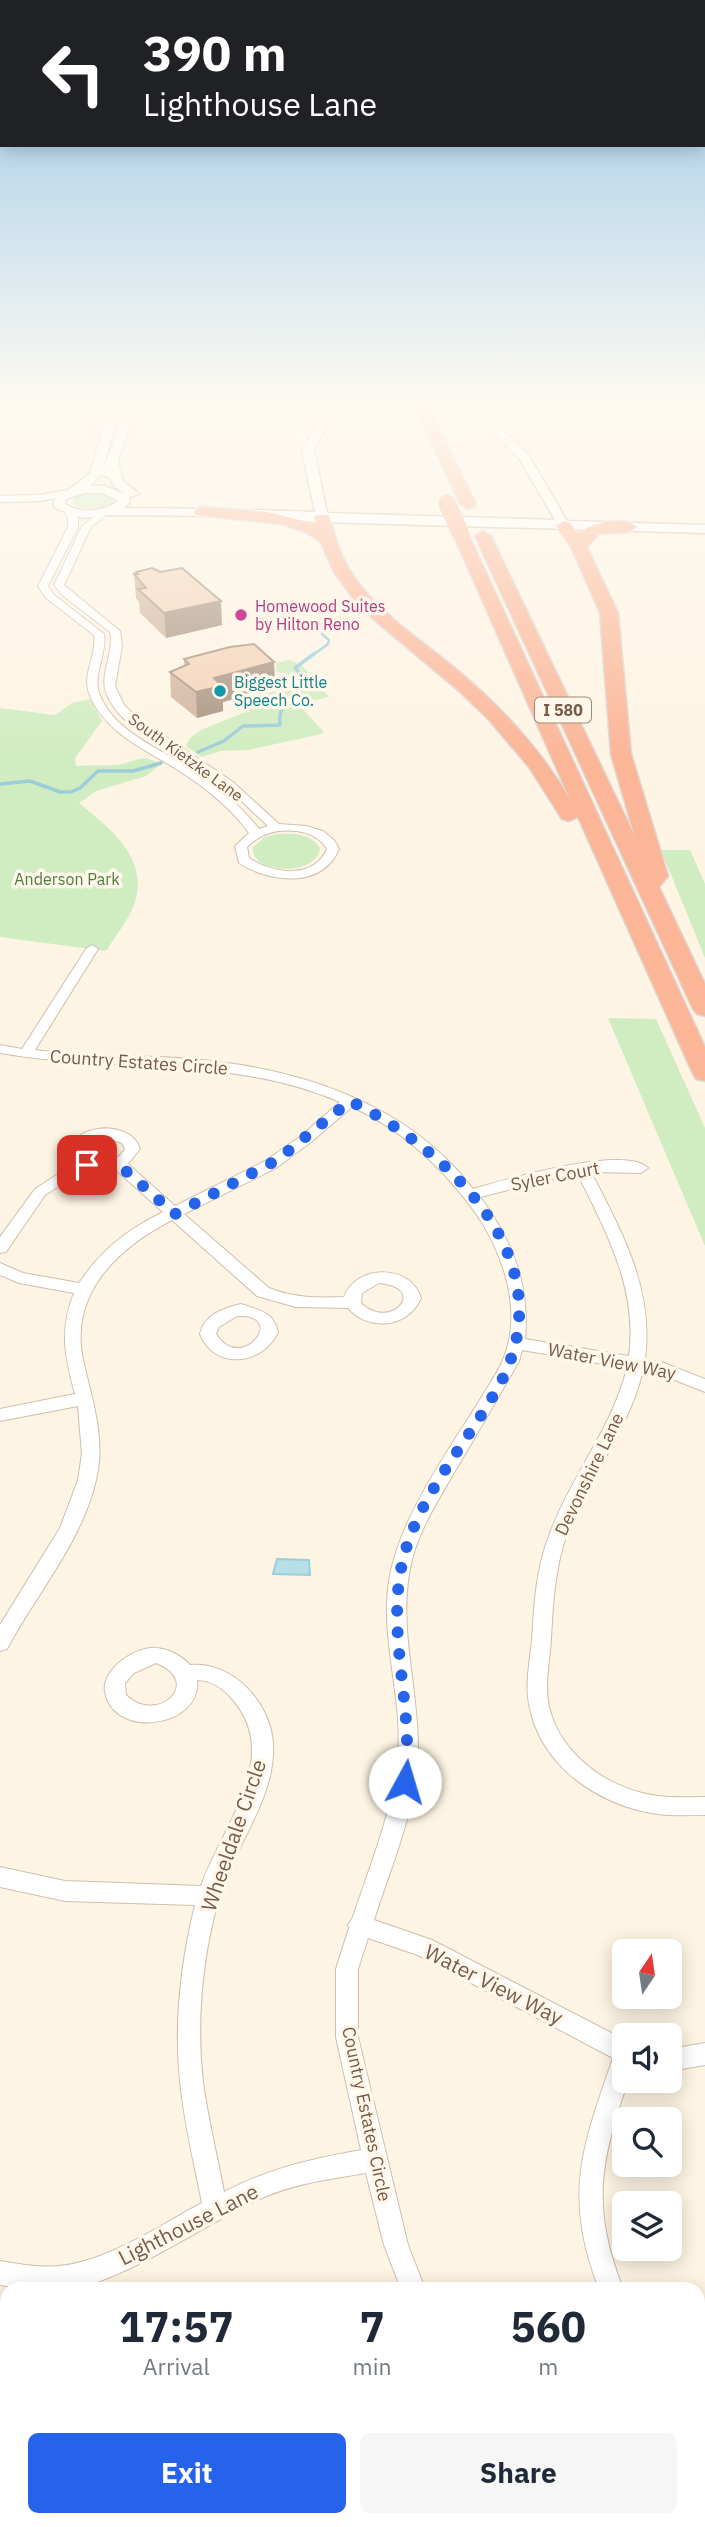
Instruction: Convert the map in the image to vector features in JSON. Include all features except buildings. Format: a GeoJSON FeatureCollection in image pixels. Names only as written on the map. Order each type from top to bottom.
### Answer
{"type":"FeatureCollection","features":[{"type":"Feature","properties":{"kind":"highway"},"geometry":{"type":"LineString","coordinates":[[304,525],[326,538]]}},
{"type":"Feature","properties":{"kind":"highway"},"geometry":{"type":"LineString","coordinates":[[324,525],[326,538],[342,573],[363,602],[465,686],[523,745],[544,774],[592,860],[620,888]]}},
{"type":"Feature","properties":{"kind":"highway","name":"I 580"},"geometry":{"type":"LineString","coordinates":[[457,525],[705,1074]]}},
{"type":"Feature","properties":{"kind":"highway","name":"I 580"},"geometry":{"type":"LineString","coordinates":[[477,525],[705,1009]]}},
{"type":"Feature","properties":{"kind":"highway"},"geometry":{"type":"LineString","coordinates":[[565,525],[579,547],[609,613],[621,754],[657,876],[647,887]]}},
{"type":"Feature","properties":{"kind":"highway"},"geometry":{"type":"LineString","coordinates":[[579,547],[582,536],[588,531],[629,527]]}},
{"type":"Feature","properties":{"kind":"main road"},"geometry":{"type":"LineString","coordinates":[[606,525],[705,529]]}},
{"type":"Feature","properties":{"kind":"street","name":"South Kietzke Lane"},"geometry":{"type":"LineString","coordinates":[[73,525],[43,586],[49,596],[99,635],[101,646],[93,688],[102,709],[128,733],[212,789],[245,818],[256,834]]}},
{"type":"Feature","properties":{"kind":"street","name":"South Kietzke Lane"},"geometry":{"type":"LineString","coordinates":[[89,525],[59,585],[65,593],[114,631],[117,646],[109,684],[114,698],[134,722],[229,784],[277,828]]}},
{"type":"Feature","properties":{"kind":"street"},"geometry":{"type":"LineString","coordinates":[[277,828],[300,828],[316,832],[331,842],[332,857],[318,868],[307,872],[264,872],[251,866],[240,853],[246,840],[256,834],[277,828]]}},
{"type":"Feature","properties":{"kind":"street"},"geometry":{"type":"LineString","coordinates":[[26,1054],[92,949]]}},
{"type":"Feature","properties":{"kind":"street","name":"Country Estates Circle"},"geometry":{"type":"LineString","coordinates":[[0,1049],[26,1054],[224,1066],[286,1079],[350,1101],[389,1122],[446,1165],[486,1215],[508,1254],[518,1298],[517,1343],[500,1383],[428,1502],[404,1554],[398,1583],[397,1640],[408,1727],[408,1755],[397,1812],[347,1969],[347,2037],[396,2245],[410,2282]]}},
{"type":"Feature","properties":{"kind":"street"},"geometry":{"type":"LineString","coordinates":[[0,1643],[78,1509],[87,1481],[92,1453],[90,1423],[72,1344],[74,1315],[83,1289],[104,1259],[121,1244],[277,1160],[350,1101]]}},
{"type":"Feature","properties":{"kind":"street"},"geometry":{"type":"LineString","coordinates":[[100,1132],[111,1132],[128,1139],[132,1145],[127,1159],[118,1164],[97,1167],[85,1163],[76,1154],[81,1140],[100,1132]]}},
{"type":"Feature","properties":{"kind":"street"},"geometry":{"type":"LineString","coordinates":[[0,1248],[40,1192],[85,1163]]}},
{"type":"Feature","properties":{"kind":"street"},"geometry":{"type":"LineString","coordinates":[[118,1164],[251,1282],[273,1297],[305,1303],[352,1302]]}},
{"type":"Feature","properties":{"kind":"street","name":"Syler Court"},"geometry":{"type":"LineString","coordinates":[[470,1195],[582,1168],[641,1168]]}},
{"type":"Feature","properties":{"kind":"street","name":"Devonshire Lane"},"geometry":{"type":"LineString","coordinates":[[582,1168],[608,1222],[638,1303],[636,1362],[628,1393],[570,1508],[551,1558],[542,1610],[539,1706],[557,1748],[590,1780],[632,1800],[658,1805],[705,1806]]}},
{"type":"Feature","properties":{"kind":"street"},"geometry":{"type":"LineString","coordinates":[[0,1268],[19,1278],[83,1289]]}},
{"type":"Feature","properties":{"kind":"street"},"geometry":{"type":"LineString","coordinates":[[258,1314],[273,1297]]}},
{"type":"Feature","properties":{"kind":"street","name":"Water View Way"},"geometry":{"type":"LineString","coordinates":[[517,1343],[636,1362],[680,1374],[705,1386]]}},
{"type":"Feature","properties":{"kind":"street"},"geometry":{"type":"LineString","coordinates":[[0,1415],[83,1399]]}},
{"type":"Feature","properties":{"kind":"street","name":"Wheeldale Circle"},"geometry":{"type":"LineString","coordinates":[[186,1673],[204,1671],[223,1679],[240,1693],[252,1709],[263,1746],[260,1768],[252,1792],[208,1896],[191,1992],[189,2042],[193,2095],[215,2208]]}},
{"type":"Feature","properties":{"kind":"street"},"geometry":{"type":"LineString","coordinates":[[0,1877],[65,1891],[208,1896]]}},
{"type":"Feature","properties":{"kind":"street","name":"Water View Way"},"geometry":{"type":"LineString","coordinates":[[359,1925],[424,1947],[612,2047]]}},
{"type":"Feature","properties":{"kind":"street"},"geometry":{"type":"LineString","coordinates":[[682,2058],[705,2054]]}},
{"type":"Feature","properties":{"kind":"street"},"geometry":{"type":"LineString","coordinates":[[608,2282],[600,2266],[592,2229],[589,2196],[591,2165],[613,2093]]}},
{"type":"Feature","properties":{"kind":"street","name":"Lighthouse Lane"},"geometry":{"type":"LineString","coordinates":[[0,2273],[27,2278],[58,2279],[85,2274],[258,2187],[292,2175],[375,2159]]}},
{"type":"Feature","properties":{"kind":"green space"},"geometry":{"type":"Polygon","coordinates":[[[289,660],[301,664],[329,697],[298,704],[324,732],[248,750],[221,751],[201,757],[186,746],[190,738],[201,730],[243,713],[261,695],[291,687],[293,678],[276,671],[276,663],[289,660]]]}},
{"type":"Feature","properties":{"kind":"green space","name":"Anderson Park"},"geometry":{"type":"Polygon","coordinates":[[[90,699],[102,721],[75,758],[76,766],[117,765],[144,758],[160,765],[146,776],[96,791],[79,803],[113,832],[130,855],[138,883],[134,906],[106,951],[0,937],[0,708],[55,715],[72,703],[90,699]]]}},
{"type":"Feature","properties":{"kind":"green space"},"geometry":{"type":"Polygon","coordinates":[[[295,834],[312,839],[320,848],[316,857],[297,868],[284,869],[262,863],[255,856],[253,847],[265,837],[295,834]]]}},
{"type":"Feature","properties":{"kind":"green space"},"geometry":{"type":"Polygon","coordinates":[[[661,850],[690,850],[705,884],[705,958],[661,850]]]}},
{"type":"Feature","properties":{"kind":"green space"},"geometry":{"type":"Polygon","coordinates":[[[608,1018],[656,1019],[705,1128],[705,1246],[608,1018]]]}},
{"type":"Feature","properties":{"kind":"water"},"geometry":{"type":"Polygon","coordinates":[[[277,1559],[309,1560],[310,1575],[273,1574],[277,1559]]]}},
{"type":"Feature","properties":{"kind":"waterway"},"geometry":{"type":"LineString","coordinates":[[313,655],[328,644],[329,640],[322,634],[337,604]]}},
{"type":"Feature","properties":{"kind":"waterway"},"geometry":{"type":"LineString","coordinates":[[198,752],[224,741],[243,726],[280,725],[284,705],[309,683],[295,668],[315,653]]}},
{"type":"Feature","properties":{"kind":"waterway"},"geometry":{"type":"LineString","coordinates":[[0,784],[30,781],[60,792],[71,792],[80,788],[98,771],[133,771],[161,763]]}},
{"type":"Feature","properties":{"kind":"place","name":"Homewood Suites by Hilton Reno"},"geometry":{"type":"Point","coordinates":[241,615]}},
{"type":"Feature","properties":{"kind":"place","name":"Biggest Little Speech Co."},"geometry":{"type":"Point","coordinates":[220,691]}},
{"type":"Feature","properties":{"kind":"route"},"geometry":{"type":"LineString","coordinates":[[87,1165],[108,1167],[118,1164],[175,1214],[260,1171],[300,1144],[350,1101],[405,1132],[446,1165],[497,1232],[508,1254],[514,1275],[518,1298],[517,1343],[500,1383],[413,1529],[398,1583],[397,1640],[408,1727],[405,1782]]}}]}
